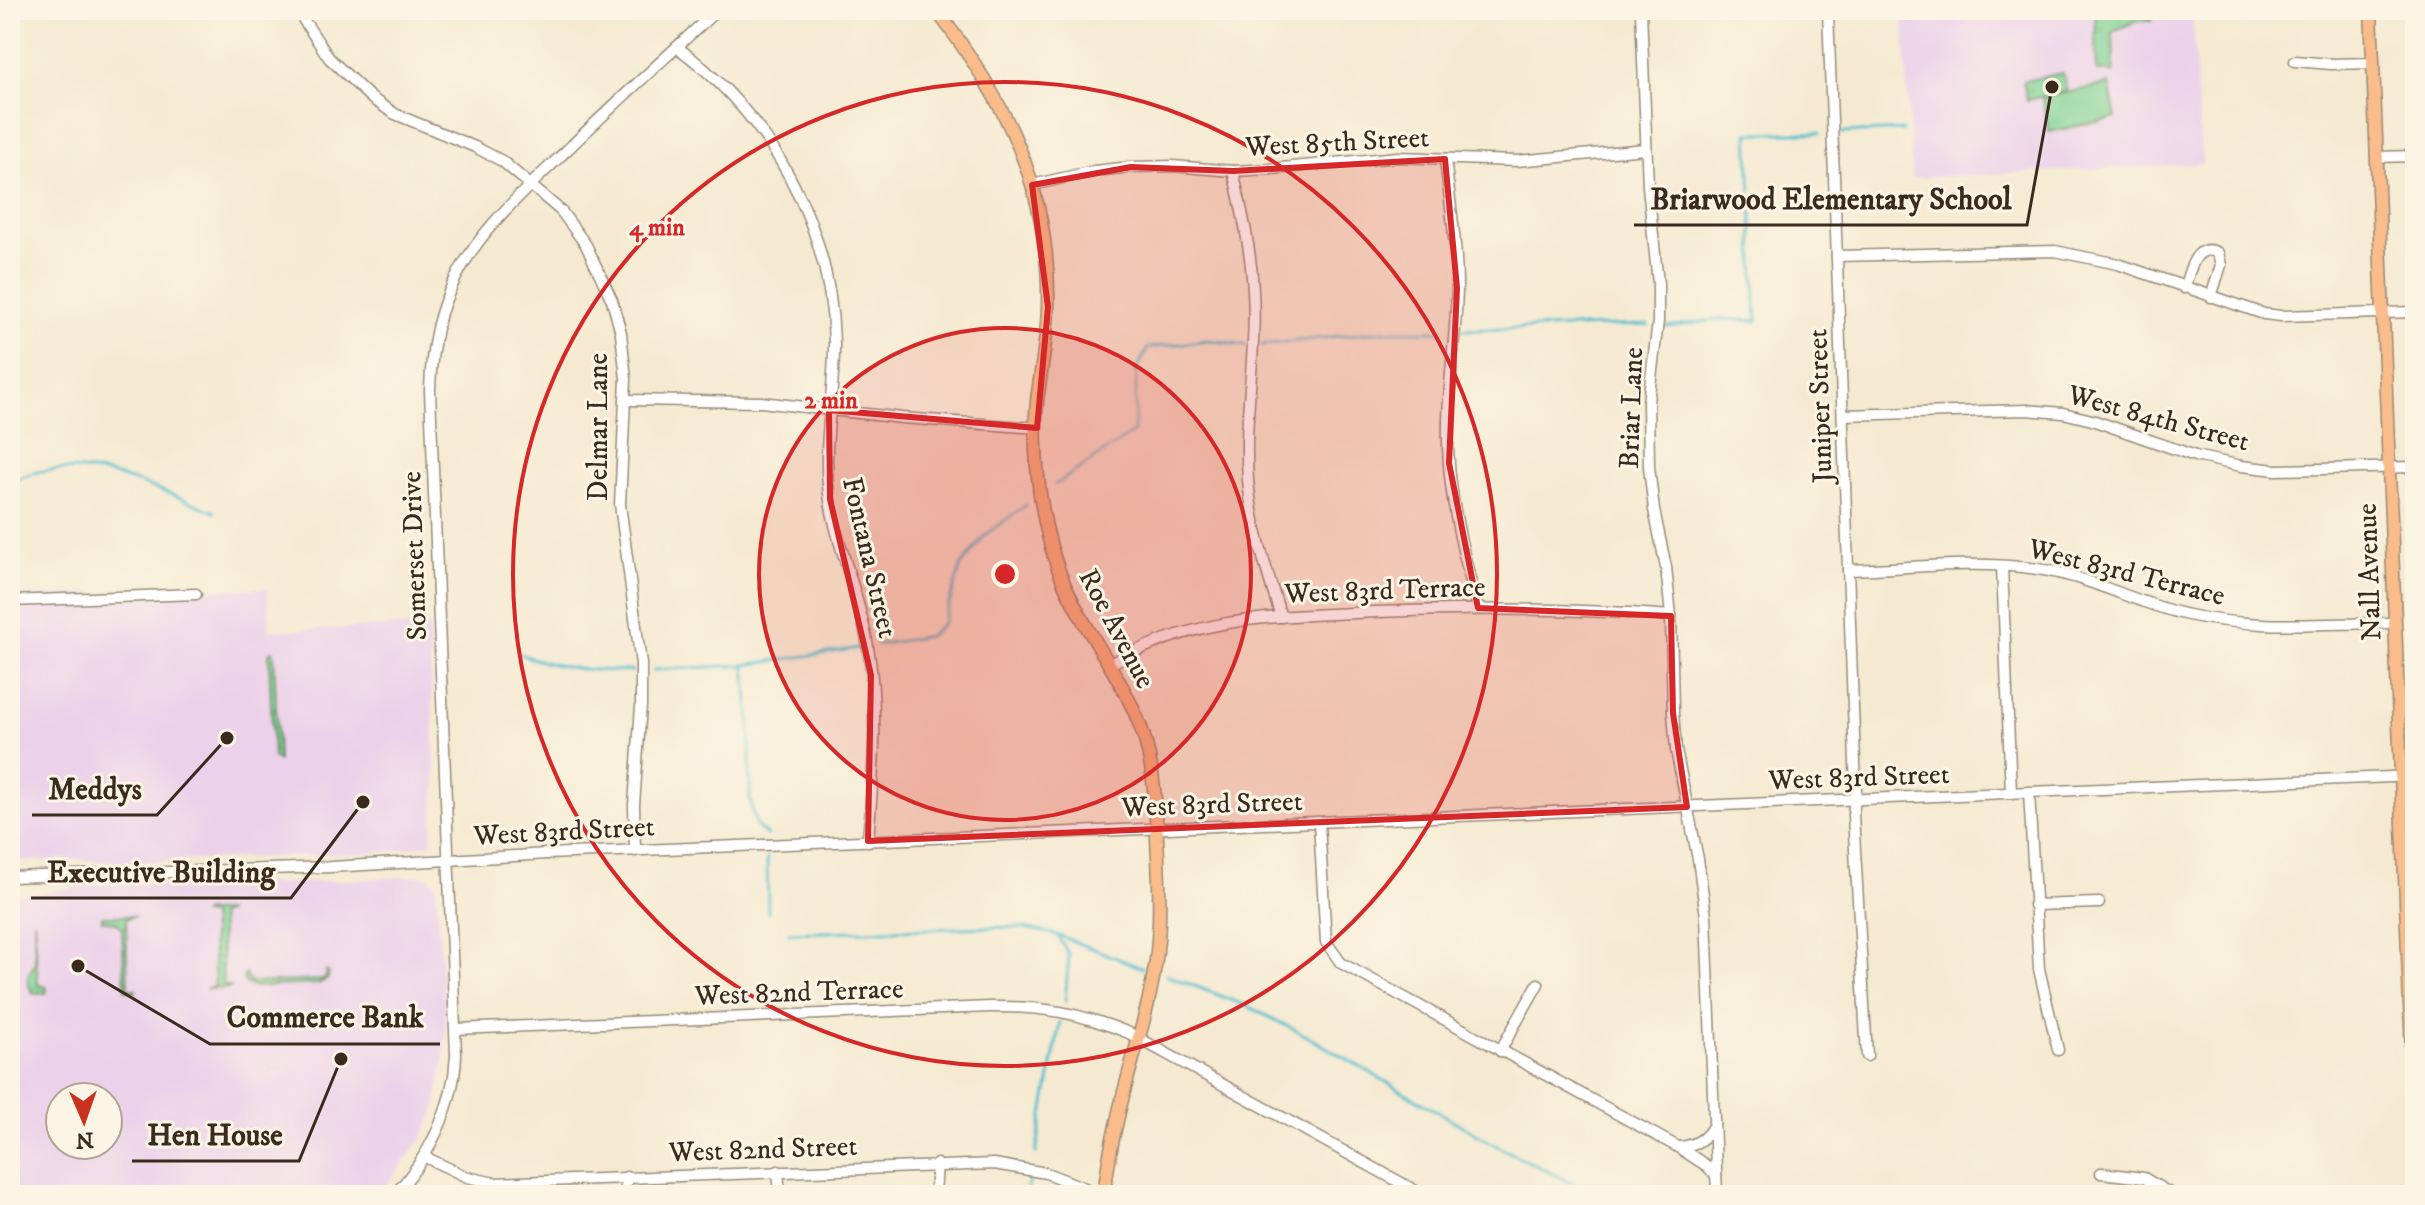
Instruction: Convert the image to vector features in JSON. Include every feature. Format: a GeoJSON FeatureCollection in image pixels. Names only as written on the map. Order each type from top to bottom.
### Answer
{"type":"FeatureCollection","features":[{"type":"Feature","properties":{"kind":"main road","name":"Roe Avenue"},"geometry":{"type":"LineString","coordinates":[[936,10],[983,74],[1005,112],[1032,185],[1044,245],[1047,295],[1045,350],[1037,403],[1040,497],[1054,555],[1070,596],[1126,692],[1150,759],[1157,829],[1157,952],[1139,1039],[1117,1120],[1103,1195]]}},
{"type":"Feature","properties":{"kind":"main road","name":"Nall Avenue"},"geometry":{"type":"LineString","coordinates":[[2371,10],[2415,1132]]}},
{"type":"Feature","properties":{"kind":"street","name":"Delmar Lane"},"geometry":{"type":"LineString","coordinates":[[297,10],[329,58],[371,98],[416,124],[502,161],[561,211],[601,272],[612,300],[625,358],[620,504],[623,541],[639,631],[642,678],[634,805],[635,851]]}},
{"type":"Feature","properties":{"kind":"street","name":"Somerset Drive"},"geometry":{"type":"LineString","coordinates":[[394,1195],[413,1176],[425,1157],[451,1089],[456,1065],[430,391],[431,361],[441,311],[463,263],[497,218],[717,10]]}},
{"type":"Feature","properties":{"kind":"street","name":"Briar Lane"},"geometry":{"type":"LineString","coordinates":[[1641,10],[1645,149],[1658,295],[1658,322],[1648,402],[1649,467],[1671,616],[1676,750],[1706,916],[1717,1195]]}},
{"type":"Feature","properties":{"kind":"street","name":"Juniper Street"},"geometry":{"type":"LineString","coordinates":[[1828,10],[1857,924],[1867,1056]]}},
{"type":"Feature","properties":{"kind":"street","name":"Fontana Street"},"geometry":{"type":"LineString","coordinates":[[677,47],[709,73],[759,128],[782,161],[809,218],[828,286],[833,363],[826,463],[830,499],[863,621],[873,690],[874,758],[868,841]]}},
{"type":"Feature","properties":{"kind":"street"},"geometry":{"type":"LineString","coordinates":[[2295,61],[2374,63]]}},
{"type":"Feature","properties":{"kind":"street","name":"West 85th Street"},"geometry":{"type":"LineString","coordinates":[[1032,185],[1094,171],[1131,167],[1173,166],[1233,171],[1304,168],[1398,157],[1536,161],[1645,149]]}},
{"type":"Feature","properties":{"kind":"street"},"geometry":{"type":"LineString","coordinates":[[2376,157],[2415,156]]}},
{"type":"Feature","properties":{"kind":"street"},"geometry":{"type":"LineString","coordinates":[[1445,159],[1457,288],[1449,383],[1449,463],[1460,539],[1478,608]]}},
{"type":"Feature","properties":{"kind":"street"},"geometry":{"type":"LineString","coordinates":[[1233,171],[1250,256],[1253,292],[1247,417],[1249,483],[1262,555],[1281,617]]}},
{"type":"Feature","properties":{"kind":"street"},"geometry":{"type":"LineString","coordinates":[[2184,288],[2195,257],[2202,251],[2212,250],[2218,253],[2221,265],[2211,297]]}},
{"type":"Feature","properties":{"kind":"street"},"geometry":{"type":"LineString","coordinates":[[1837,256],[2055,251],[2118,264],[2251,311],[2281,316],[2415,312]]}},
{"type":"Feature","properties":{"kind":"street"},"geometry":{"type":"LineString","coordinates":[[625,400],[719,400],[1037,428]]}},
{"type":"Feature","properties":{"kind":"street","name":"West 84th Street"},"geometry":{"type":"LineString","coordinates":[[1843,415],[2026,410],[2063,413],[2195,456],[2241,466],[2276,470],[2415,467]]}},
{"type":"Feature","properties":{"kind":"street"},"geometry":{"type":"LineString","coordinates":[[2002,566],[2011,793]]}},
{"type":"Feature","properties":{"kind":"street","name":"West 83rd Terrace"},"geometry":{"type":"LineString","coordinates":[[1848,570],[2002,566],[2041,569],[2068,575],[2154,605],[2220,621],[2283,626],[2394,623]]}},
{"type":"Feature","properties":{"kind":"street"},"geometry":{"type":"LineString","coordinates":[[10,601],[196,594]]}},
{"type":"Feature","properties":{"kind":"street","name":"West 83rd Terrace"},"geometry":{"type":"LineString","coordinates":[[1110,664],[1138,648],[1190,629],[1223,622],[1281,617],[1478,608],[1671,616]]}},
{"type":"Feature","properties":{"kind":"street","name":"West 83rd Street"},"geometry":{"type":"LineString","coordinates":[[10,877],[2415,776]]}},
{"type":"Feature","properties":{"kind":"street"},"geometry":{"type":"LineString","coordinates":[[2029,792],[2039,969],[2058,1050]]}},
{"type":"Feature","properties":{"kind":"street"},"geometry":{"type":"LineString","coordinates":[[1319,823],[1326,942],[1341,963],[1678,1147],[1707,1166],[1716,1176]]}},
{"type":"Feature","properties":{"kind":"street"},"geometry":{"type":"LineString","coordinates":[[2034,905],[2099,903]]}},
{"type":"Feature","properties":{"kind":"street"},"geometry":{"type":"LineString","coordinates":[[1500,1051],[1538,984]]}},
{"type":"Feature","properties":{"kind":"street","name":"West 82nd Terrace"},"geometry":{"type":"LineString","coordinates":[[456,1029],[1023,1006],[1080,1015],[1139,1039],[1423,1195]]}},
{"type":"Feature","properties":{"kind":"street"},"geometry":{"type":"LineString","coordinates":[[1678,1147],[1700,1141],[1710,1133],[1714,1122]]}},
{"type":"Feature","properties":{"kind":"street","name":"West 82nd Street"},"geometry":{"type":"LineString","coordinates":[[425,1157],[486,1182],[987,1163],[1046,1173],[1103,1195]]}},
{"type":"Feature","properties":{"kind":"street"},"geometry":{"type":"LineString","coordinates":[[935,1195],[937,1164]]}},
{"type":"Feature","properties":{"kind":"street"},"geometry":{"type":"LineString","coordinates":[[778,1171],[780,1195]]}},
{"type":"Feature","properties":{"kind":"street"},"geometry":{"type":"LineString","coordinates":[[2101,1173],[2144,1178],[2173,1195]]}},
{"type":"Feature","properties":{"kind":"street"},"geometry":{"type":"LineString","coordinates":[[626,1177],[626,1195]]}},
{"type":"Feature","properties":{"kind":"highlighted area"},"geometry":{"type":"Polygon","coordinates":[[[1445,159],[1457,288],[1449,463],[1478,608],[1671,616],[1673,713],[1687,807],[868,841],[871,675],[830,499],[829,410],[1037,428],[1048,307],[1032,185],[1131,167],[1233,171],[1445,159]]]}},
{"type":"Feature","properties":{"kind":"shaded area"},"geometry":{"type":"Polygon","coordinates":[[[1903,10],[2192,10],[2202,164],[1912,178],[1903,10]]]}},
{"type":"Feature","properties":{"kind":"shaded area"},"geometry":{"type":"Polygon","coordinates":[[[268,588],[270,631],[429,625],[436,785],[431,844],[384,852],[122,863],[73,859],[10,862],[10,597],[268,588]]]}},
{"type":"Feature","properties":{"kind":"shaded area"},"geometry":{"type":"Polygon","coordinates":[[[416,876],[430,877],[436,885],[446,1033],[435,1112],[420,1141],[379,1195],[10,1195],[10,895],[87,886],[253,880],[277,884],[416,876]]]}},
{"type":"Feature","properties":{"kind":"green space"},"geometry":{"type":"Polygon","coordinates":[[[2095,10],[2152,10],[2152,21],[2137,21],[2113,31],[2114,72],[2097,72],[2095,10]]]}},
{"type":"Feature","properties":{"kind":"green space"},"geometry":{"type":"Polygon","coordinates":[[[2063,73],[2067,91],[2027,100],[2023,81],[2063,73]]]}},
{"type":"Feature","properties":{"kind":"green space"},"geometry":{"type":"Polygon","coordinates":[[[2109,84],[2116,118],[2049,132],[2042,98],[2109,84]]]}},
{"type":"Feature","properties":{"kind":"green space"},"geometry":{"type":"Polygon","coordinates":[[[271,651],[274,652],[278,761],[273,758],[271,651]]]}},
{"type":"Feature","properties":{"kind":"green space"},"geometry":{"type":"Polygon","coordinates":[[[228,912],[220,915],[223,985],[230,988],[206,989],[215,986],[211,915],[203,914],[228,912]]]}},
{"type":"Feature","properties":{"kind":"green space"},"geometry":{"type":"Polygon","coordinates":[[[102,916],[135,916],[126,919],[128,989],[136,989],[136,992],[125,990],[122,929],[117,923],[102,920],[102,916]]]}},
{"type":"Feature","properties":{"kind":"green space"},"geometry":{"type":"Polygon","coordinates":[[[34,920],[38,985],[47,987],[46,993],[34,994],[29,987],[28,975],[35,963],[34,920]]]}},
{"type":"Feature","properties":{"kind":"green space"},"geometry":{"type":"Polygon","coordinates":[[[326,971],[329,973],[328,979],[318,984],[253,987],[245,983],[243,977],[245,974],[250,983],[321,980],[326,978],[326,971]]]}},
{"type":"Feature","properties":{"kind":"waterway"},"geometry":{"type":"LineString","coordinates":[[1842,133],[1903,130]]}},
{"type":"Feature","properties":{"kind":"waterway"},"geometry":{"type":"LineString","coordinates":[[1668,327],[1722,319],[1757,321],[1748,133],[1820,133]]}},
{"type":"Feature","properties":{"kind":"waterway"},"geometry":{"type":"LineString","coordinates":[[1463,330],[1648,325]]}},
{"type":"Feature","properties":{"kind":"waterway"},"geometry":{"type":"LineString","coordinates":[[1263,345],[1381,331],[1442,331]]}},
{"type":"Feature","properties":{"kind":"waterway"},"geometry":{"type":"LineString","coordinates":[[1055,485],[1134,432],[1137,369],[1148,348],[1208,340],[1246,345]]}},
{"type":"Feature","properties":{"kind":"waterway"},"geometry":{"type":"LineString","coordinates":[[10,483],[33,473],[56,469],[103,473],[149,486],[215,512]]}},
{"type":"Feature","properties":{"kind":"waterway"},"geometry":{"type":"LineString","coordinates":[[877,645],[929,636],[943,623],[961,566],[985,535],[1026,505]]}},
{"type":"Feature","properties":{"kind":"waterway"},"geometry":{"type":"LineString","coordinates":[[745,665],[860,648]]}},
{"type":"Feature","properties":{"kind":"waterway"},"geometry":{"type":"LineString","coordinates":[[517,653],[574,668],[632,671]]}},
{"type":"Feature","properties":{"kind":"waterway"},"geometry":{"type":"LineString","coordinates":[[653,670],[745,665],[750,722],[750,800],[756,826],[767,835]]}},
{"type":"Feature","properties":{"kind":"waterway"},"geometry":{"type":"LineString","coordinates":[[767,858],[768,912]]}},
{"type":"Feature","properties":{"kind":"waterway"},"geometry":{"type":"LineString","coordinates":[[789,933],[1025,928],[1057,935],[1143,968]]}},
{"type":"Feature","properties":{"kind":"waterway"},"geometry":{"type":"LineString","coordinates":[[1058,936],[1069,955],[1065,1001]]}},
{"type":"Feature","properties":{"kind":"waterway"},"geometry":{"type":"LineString","coordinates":[[1166,975],[1247,1006],[1307,1036],[1497,1146],[1596,1195]]}},
{"type":"Feature","properties":{"kind":"waterway"},"geometry":{"type":"LineString","coordinates":[[1036,1153],[1060,1022]]}},
{"type":"Feature","properties":{"kind":"waterway"},"geometry":{"type":"LineString","coordinates":[[1025,1195],[1031,1177]]}},
{"type":"Feature","properties":{"kind":"place","name":"Briarwood Elementary School"},"geometry":{"type":"Point","coordinates":[2052,87]}},
{"type":"Feature","properties":{"kind":"place","name":"Meddys"},"geometry":{"type":"Point","coordinates":[227,738]}},
{"type":"Feature","properties":{"kind":"place","name":"Executive Building"},"geometry":{"type":"Point","coordinates":[363,802]}},
{"type":"Feature","properties":{"kind":"place","name":"Commerce Bank"},"geometry":{"type":"Point","coordinates":[78,966]}},
{"type":"Feature","properties":{"kind":"place","name":"Hen House"},"geometry":{"type":"Point","coordinates":[341,1059]}}]}
